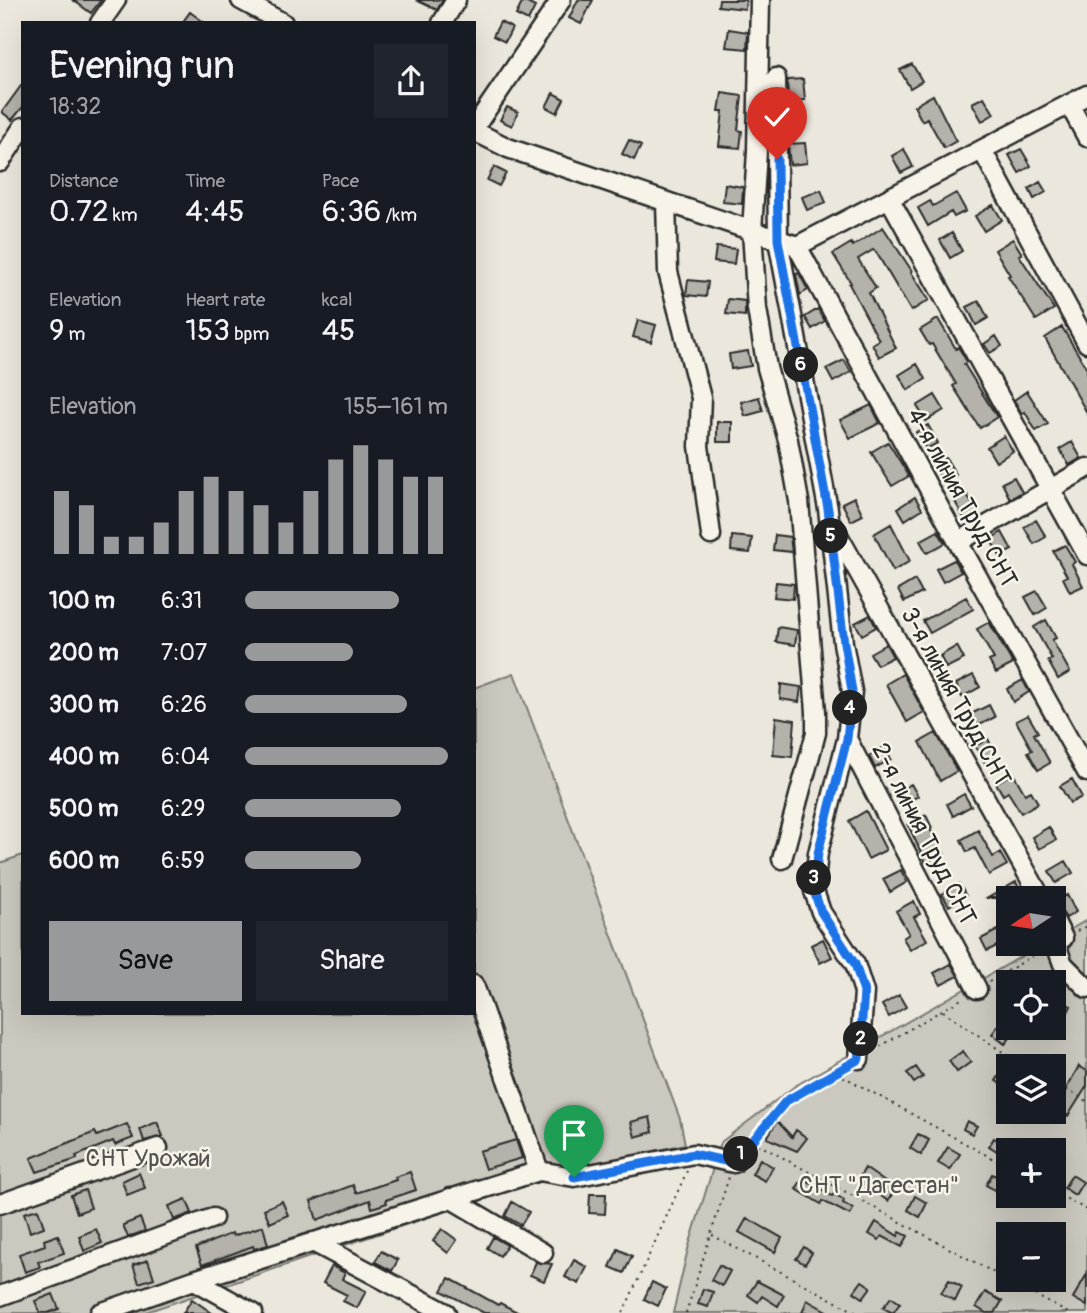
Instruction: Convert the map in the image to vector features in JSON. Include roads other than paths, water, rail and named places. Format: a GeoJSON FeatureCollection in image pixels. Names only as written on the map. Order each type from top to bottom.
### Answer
{"type":"FeatureCollection","features":[{"type":"Feature","properties":{"kind":"street"},"geometry":{"type":"LineString","coordinates":[[101,21],[117,0]]}},
{"type":"Feature","properties":{"kind":"street"},"geometry":{"type":"LineString","coordinates":[[241,0],[279,21]]}},
{"type":"Feature","properties":{"kind":"street"},"geometry":{"type":"LineString","coordinates":[[443,21],[456,0]]}},
{"type":"Feature","properties":{"kind":"street"},"geometry":{"type":"LineString","coordinates":[[476,127],[561,0]]}},
{"type":"Feature","properties":{"kind":"street"},"geometry":{"type":"LineString","coordinates":[[760,0],[757,151],[752,231],[761,340],[788,440],[799,501],[816,712],[816,733],[782,859]]}},
{"type":"Feature","properties":{"kind":"street"},"geometry":{"type":"LineString","coordinates":[[776,78],[778,240],[829,520],[852,691],[847,739],[818,853],[814,891],[821,912],[855,964],[864,992],[859,1059]]}},
{"type":"Feature","properties":{"kind":"street"},"geometry":{"type":"LineString","coordinates":[[476,131],[508,148],[797,246],[1087,95]]}},
{"type":"Feature","properties":{"kind":"street"},"geometry":{"type":"LineString","coordinates":[[1069,104],[1087,137]]}},
{"type":"Feature","properties":{"kind":"street"},"geometry":{"type":"LineString","coordinates":[[0,162],[21,130]]}},
{"type":"Feature","properties":{"kind":"street"},"geometry":{"type":"LineString","coordinates":[[982,150],[1087,343]]}},
{"type":"Feature","properties":{"kind":"street"},"geometry":{"type":"LineString","coordinates":[[889,198],[1087,555]]}},
{"type":"Feature","properties":{"kind":"street"},"geometry":{"type":"LineString","coordinates":[[666,202],[668,272],[701,398],[699,446],[711,535]]}},
{"type":"Feature","properties":{"kind":"street","name":"4-я линия Труд СНТ"},"geometry":{"type":"LineString","coordinates":[[797,246],[1087,772]]}},
{"type":"Feature","properties":{"kind":"street"},"geometry":{"type":"LineString","coordinates":[[958,541],[1087,468]]}},
{"type":"Feature","properties":{"kind":"street","name":"3-я линия Труд СНТ"},"geometry":{"type":"LineString","coordinates":[[829,520],[1034,886]]}},
{"type":"Feature","properties":{"kind":"street","name":"2-я линия Труд СНТ"},"geometry":{"type":"LineString","coordinates":[[847,739],[977,989]]}},
{"type":"Feature","properties":{"kind":"street"},"geometry":{"type":"LineString","coordinates":[[1062,956],[1063,964],[1087,988]]}},
{"type":"Feature","properties":{"kind":"street"},"geometry":{"type":"LineString","coordinates":[[476,991],[539,1171]]}},
{"type":"Feature","properties":{"kind":"street"},"geometry":{"type":"LineString","coordinates":[[0,1204],[158,1148]]}},
{"type":"Feature","properties":{"kind":"street"},"geometry":{"type":"LineString","coordinates":[[100,1313],[194,1280],[539,1171],[574,1177],[694,1154],[734,1163]]}},
{"type":"Feature","properties":{"kind":"street"},"geometry":{"type":"LineString","coordinates":[[450,1198],[543,1252]]}},
{"type":"Feature","properties":{"kind":"street"},"geometry":{"type":"LineString","coordinates":[[0,1296],[213,1218]]}},
{"type":"Feature","properties":{"kind":"street"},"geometry":{"type":"LineString","coordinates":[[313,1242],[446,1313]]}},
{"type":"Feature","properties":{"kind":"street"},"geometry":{"type":"LineString","coordinates":[[194,1280],[253,1313]]}},
{"type":"Feature","properties":{"kind":"park label","name":"СНТ Урожай"},"geometry":{"type":"Point","coordinates":[148,1158]}},
{"type":"Feature","properties":{"kind":"park label","name":"СНТ \"Дагестан\""},"geometry":{"type":"Point","coordinates":[879,1185]}}]}
